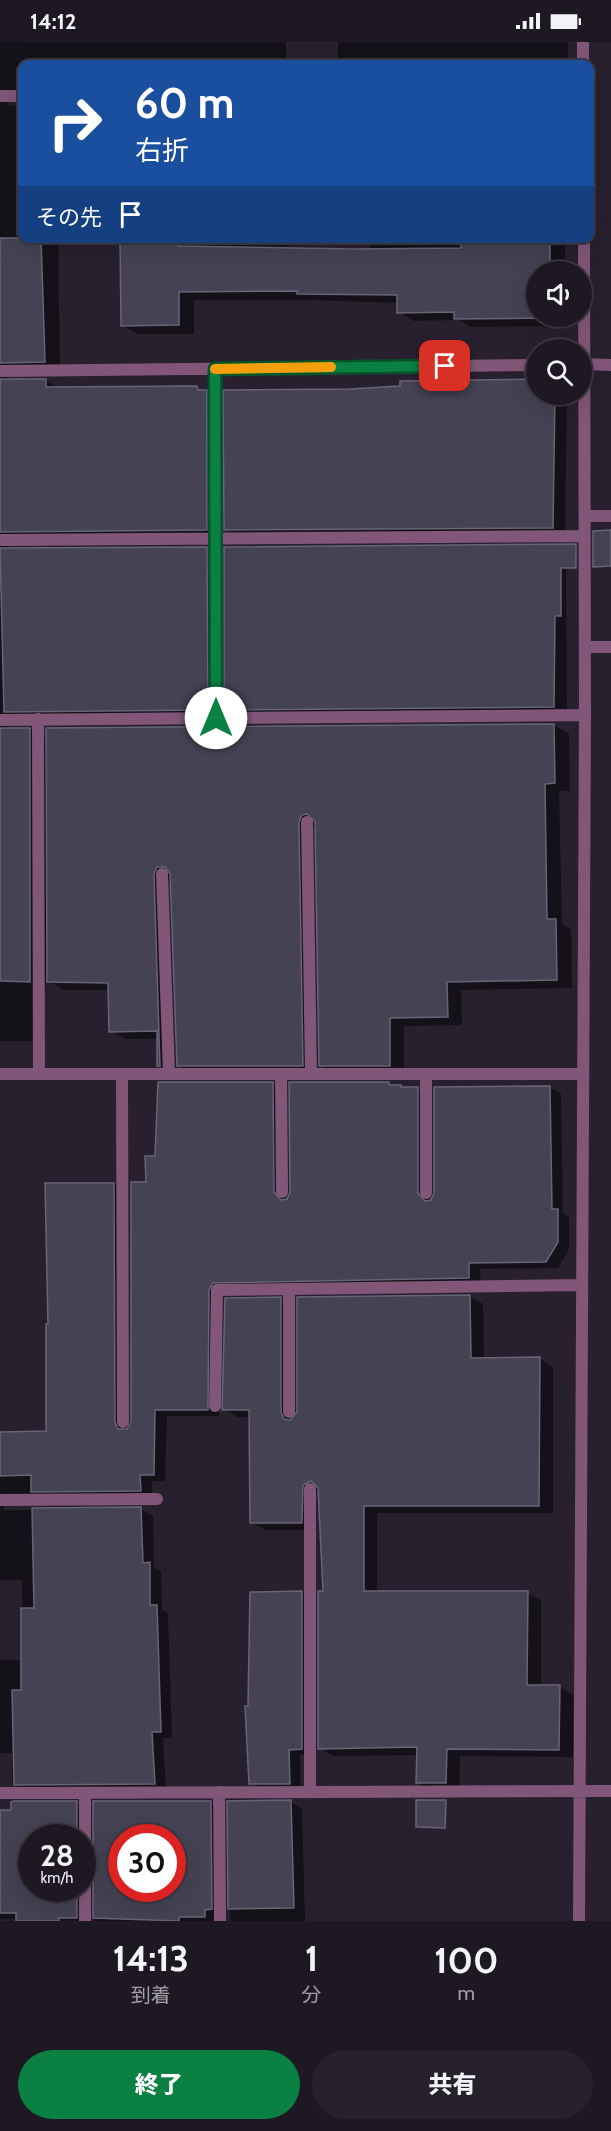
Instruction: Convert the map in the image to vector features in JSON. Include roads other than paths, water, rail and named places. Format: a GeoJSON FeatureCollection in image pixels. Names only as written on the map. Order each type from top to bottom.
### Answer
{"type":"FeatureCollection","features":[{"type":"Feature","properties":{"kind":"street"},"geometry":{"type":"LineString","coordinates":[[582,42],[583,60]]}},
{"type":"Feature","properties":{"kind":"street"},"geometry":{"type":"LineString","coordinates":[[0,96],[18,96]]}},
{"type":"Feature","properties":{"kind":"street"},"geometry":{"type":"LineString","coordinates":[[583,339],[584,243]]}},
{"type":"Feature","properties":{"kind":"street"},"geometry":{"type":"LineString","coordinates":[[592,364],[611,364]]}},
{"type":"Feature","properties":{"kind":"street"},"geometry":{"type":"LineString","coordinates":[[0,371],[526,365]]}},
{"type":"Feature","properties":{"kind":"street"},"geometry":{"type":"LineString","coordinates":[[215,369],[216,718]]}},
{"type":"Feature","properties":{"kind":"street"},"geometry":{"type":"LineString","coordinates":[[579,1921],[585,715],[584,405]]}},
{"type":"Feature","properties":{"kind":"street"},"geometry":{"type":"LineString","coordinates":[[585,516],[611,516]]}},
{"type":"Feature","properties":{"kind":"street"},"geometry":{"type":"LineString","coordinates":[[0,540],[585,536]]}},
{"type":"Feature","properties":{"kind":"street"},"geometry":{"type":"LineString","coordinates":[[585,647],[611,647]]}},
{"type":"Feature","properties":{"kind":"street"},"geometry":{"type":"LineString","coordinates":[[0,720],[585,715]]}},
{"type":"Feature","properties":{"kind":"street"},"geometry":{"type":"LineString","coordinates":[[38,719],[39,1074]]}},
{"type":"Feature","properties":{"kind":"street"},"geometry":{"type":"LineString","coordinates":[[307,822],[311,1074]]}},
{"type":"Feature","properties":{"kind":"street"},"geometry":{"type":"LineString","coordinates":[[162,874],[169,1074]]}},
{"type":"Feature","properties":{"kind":"street"},"geometry":{"type":"LineString","coordinates":[[0,1074],[583,1074]]}},
{"type":"Feature","properties":{"kind":"street"},"geometry":{"type":"LineString","coordinates":[[122,1074],[123,1422]]}},
{"type":"Feature","properties":{"kind":"street"},"geometry":{"type":"LineString","coordinates":[[281,1074],[282,1192]]}},
{"type":"Feature","properties":{"kind":"street"},"geometry":{"type":"LineString","coordinates":[[426,1074],[426,1193]]}},
{"type":"Feature","properties":{"kind":"street"},"geometry":{"type":"LineString","coordinates":[[215,1406],[217,1290],[582,1286]]}},
{"type":"Feature","properties":{"kind":"street"},"geometry":{"type":"LineString","coordinates":[[289,1289],[289,1412]]}},
{"type":"Feature","properties":{"kind":"street"},"geometry":{"type":"LineString","coordinates":[[310,1489],[310,1792]]}},
{"type":"Feature","properties":{"kind":"street"},"geometry":{"type":"LineString","coordinates":[[0,1500],[157,1499]]}},
{"type":"Feature","properties":{"kind":"street"},"geometry":{"type":"LineString","coordinates":[[0,1793],[611,1791]]}},
{"type":"Feature","properties":{"kind":"street"},"geometry":{"type":"LineString","coordinates":[[219,1792],[220,1921]]}},
{"type":"Feature","properties":{"kind":"street"},"geometry":{"type":"LineString","coordinates":[[85,1793],[85,1921]]}}]}
